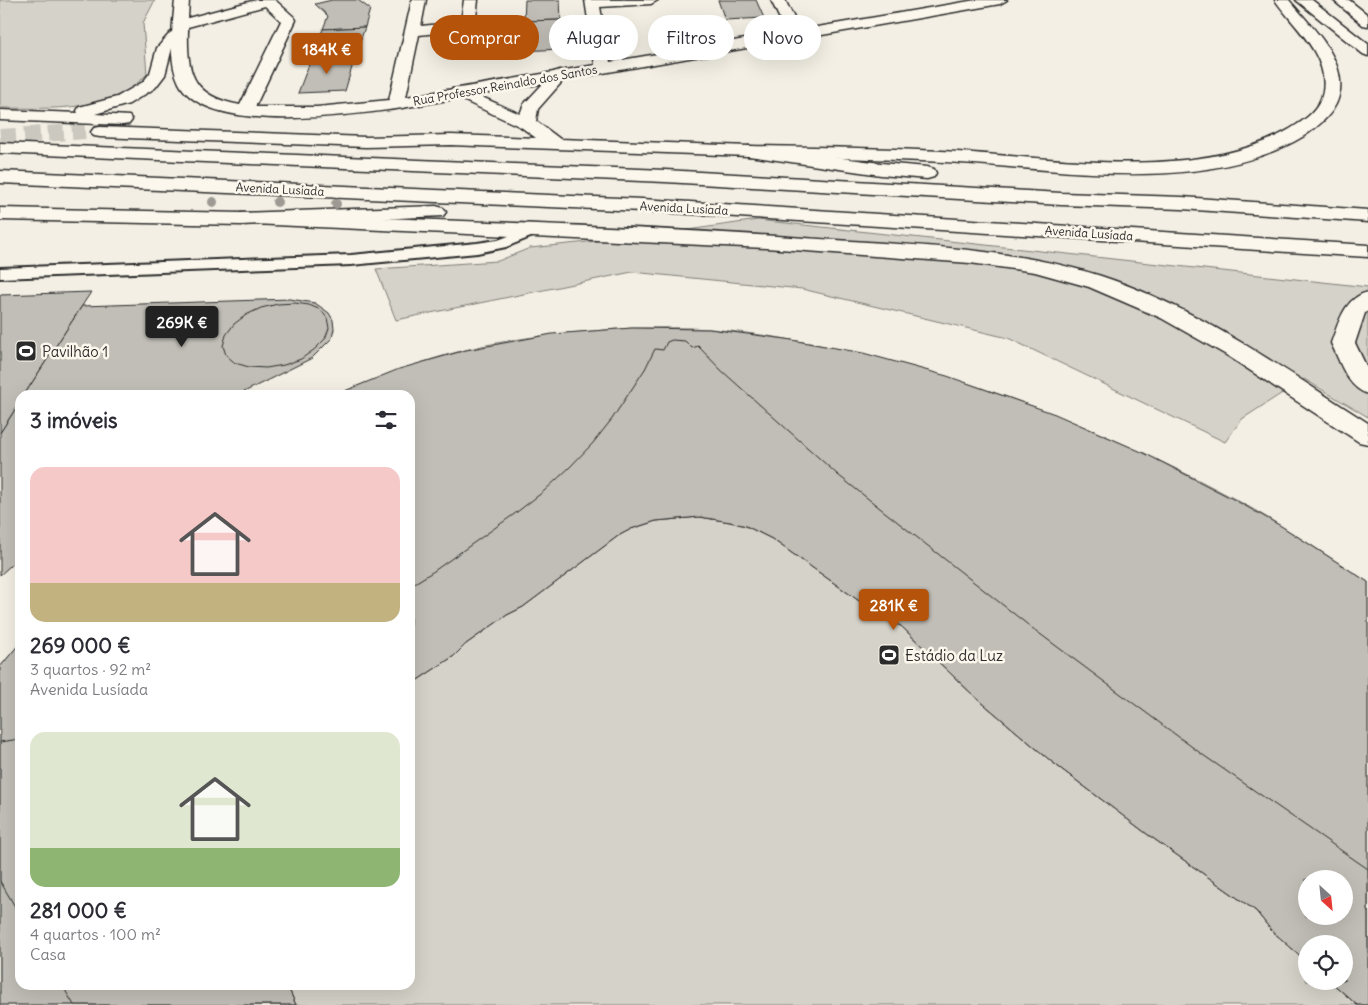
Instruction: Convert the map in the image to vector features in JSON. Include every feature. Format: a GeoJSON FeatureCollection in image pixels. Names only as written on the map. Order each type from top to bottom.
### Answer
{"type":"FeatureCollection","features":[{"type":"Feature","properties":{"kind":"main road","name":"Rua Professor Reinaldo dos Santos"},"geometry":{"type":"LineString","coordinates":[[182,0],[182,69],[186,82],[193,93],[215,105],[245,111],[275,113],[327,112],[396,104],[744,44]]}},
{"type":"Feature","properties":{"kind":"main road"},"geometry":{"type":"LineString","coordinates":[[396,104],[419,0]]}},
{"type":"Feature","properties":{"kind":"main road"},"geometry":{"type":"LineString","coordinates":[[412,31],[468,26],[472,0]]}},
{"type":"Feature","properties":{"kind":"main road"},"geometry":{"type":"LineString","coordinates":[[603,68],[592,1],[651,0]]}},
{"type":"Feature","properties":{"kind":"main road"},"geometry":{"type":"LineString","coordinates":[[778,0],[785,15]]}},
{"type":"Feature","properties":{"kind":"main road","name":"Rua Professor Reinaldo dos Santos"},"geometry":{"type":"LineString","coordinates":[[821,31],[976,2],[1000,0]]}},
{"type":"Feature","properties":{"kind":"main road"},"geometry":{"type":"LineString","coordinates":[[85,131],[366,142],[451,140],[749,151],[883,153],[1117,167],[1180,166],[1215,161],[1253,152],[1281,142],[1302,130],[1321,113],[1330,96],[1332,84],[1326,62],[1282,0]]}},
{"type":"Feature","properties":{"kind":"main road"},"geometry":{"type":"LineString","coordinates":[[1303,0],[1368,51]]}},
{"type":"Feature","properties":{"kind":"main road"},"geometry":{"type":"LineString","coordinates":[[1340,0],[1368,22]]}},
{"type":"Feature","properties":{"kind":"main road"},"geometry":{"type":"LineString","coordinates":[[39,116],[99,108],[140,91],[155,78],[161,55],[181,27],[268,1],[289,20],[245,111]]}},
{"type":"Feature","properties":{"kind":"main road"},"geometry":{"type":"LineString","coordinates":[[526,123],[530,108],[560,76]]}},
{"type":"Feature","properties":{"kind":"main road"},"geometry":{"type":"LineString","coordinates":[[458,92],[526,123],[554,143]]}},
{"type":"Feature","properties":{"kind":"main road"},"geometry":{"type":"LineString","coordinates":[[0,115],[372,131],[451,140]]}},
{"type":"Feature","properties":{"kind":"main road"},"geometry":{"type":"LineString","coordinates":[[0,148],[665,176],[1051,199],[1182,203],[1368,216]]}},
{"type":"Feature","properties":{"kind":"main road"},"geometry":{"type":"LineString","coordinates":[[749,151],[881,169],[1042,184],[1182,203]]}},
{"type":"Feature","properties":{"kind":"main road","name":"Avenida Lusíada"},"geometry":{"type":"LineString","coordinates":[[0,177],[642,205],[1368,251]]}},
{"type":"Feature","properties":{"kind":"main road"},"geometry":{"type":"LineString","coordinates":[[241,219],[642,205]]}},
{"type":"Feature","properties":{"kind":"main road"},"geometry":{"type":"LineString","coordinates":[[0,214],[241,219],[772,242],[994,259],[1052,268],[1096,282],[1156,306],[1231,347],[1368,435]]}},
{"type":"Feature","properties":{"kind":"main road"},"geometry":{"type":"LineString","coordinates":[[0,228],[129,217]]}},
{"type":"Feature","properties":{"kind":"main road"},"geometry":{"type":"LineString","coordinates":[[1368,299],[1355,310],[1343,343],[1360,378],[1368,386]]}},
{"type":"Feature","properties":{"kind":"lane"},"geometry":{"type":"LineString","coordinates":[[0,273],[351,260],[477,248],[501,244],[533,231]]}},
{"type":"Feature","properties":{"kind":"shaded area"},"geometry":{"type":"Polygon","coordinates":[[[0,0],[155,0],[143,23],[147,74],[132,87],[116,96],[98,102],[59,108],[0,108],[0,0]]]}},
{"type":"Feature","properties":{"kind":"shaded area"},"geometry":{"type":"Polygon","coordinates":[[[758,220],[1368,287],[1368,417],[1304,379],[1242,419],[1225,442],[1008,338],[802,289],[632,272],[396,320],[376,269],[498,261],[530,248],[645,236],[758,220]]]}},
{"type":"Feature","properties":{"kind":"shaded area","name":"Estádio da Luz"},"geometry":{"type":"Polygon","coordinates":[[[632,328],[701,328],[780,338],[848,351],[914,367],[1045,411],[1109,437],[1171,466],[1233,498],[1301,538],[1368,582],[1368,1005],[0,1005],[0,667],[15,649],[15,990],[415,990],[415,390],[348,390],[448,354],[527,338],[632,328]]]}},
{"type":"Feature","properties":{"kind":"building"},"geometry":{"type":"Polygon","coordinates":[[[332,0],[358,0],[370,9],[365,27],[323,29],[328,16],[315,4],[332,0]]]}},
{"type":"Feature","properties":{"kind":"building"},"geometry":{"type":"Polygon","coordinates":[[[525,0],[560,0],[561,15],[549,15],[549,20],[539,21],[539,15],[524,15],[525,0]]]}},
{"type":"Feature","properties":{"kind":"building"},"geometry":{"type":"Polygon","coordinates":[[[718,0],[756,0],[763,15],[744,15],[744,19],[734,20],[734,15],[723,15],[718,0]]]}},
{"type":"Feature","properties":{"kind":"building"},"geometry":{"type":"Polygon","coordinates":[[[549,20],[549,50],[539,50],[539,21],[549,20]]]}},
{"type":"Feature","properties":{"kind":"building"},"geometry":{"type":"Polygon","coordinates":[[[365,27],[355,57],[311,59],[323,29],[365,27]]]}},
{"type":"Feature","properties":{"kind":"building"},"geometry":{"type":"Polygon","coordinates":[[[355,57],[345,91],[298,93],[311,59],[355,57]]]}},
{"type":"Feature","properties":{"kind":"building","name":"Pavilhão 1"},"geometry":{"type":"Polygon","coordinates":[[[91,292],[27,390],[15,390],[15,410],[0,433],[0,295],[91,292]]]}},
{"type":"Feature","properties":{"kind":"building"},"geometry":{"type":"Polygon","coordinates":[[[290,299],[315,303],[329,313],[333,320],[334,329],[332,338],[312,358],[248,390],[27,390],[82,306],[290,299]]]}},
{"type":"Feature","properties":{"kind":"building"},"geometry":{"type":"Polygon","coordinates":[[[295,303],[309,305],[321,310],[327,318],[329,328],[325,339],[315,349],[301,359],[284,365],[266,368],[249,367],[235,363],[226,355],[223,346],[226,335],[234,324],[246,315],[261,308],[295,303]]]}},
{"type":"Feature","properties":{"kind":"building"},"geometry":{"type":"Polygon","coordinates":[[[632,328],[709,329],[786,339],[863,353],[947,376],[1055,414],[1144,453],[1281,526],[1368,582],[1368,1005],[1357,1005],[1340,990],[1353,990],[1353,935],[1298,935],[1298,954],[1271,930],[1256,911],[1147,834],[1052,762],[972,694],[901,626],[886,620],[772,539],[746,526],[700,517],[656,521],[631,529],[618,536],[523,607],[507,615],[466,644],[454,656],[415,682],[415,390],[347,390],[399,369],[466,350],[552,334],[632,328]]]}},
{"type":"Feature","properties":{"kind":"building"},"geometry":{"type":"Polygon","coordinates":[[[672,340],[685,341],[692,348],[698,346],[721,370],[838,475],[1032,628],[1203,755],[1368,869],[1368,1005],[1357,1005],[1340,990],[1353,990],[1353,935],[1298,935],[1298,954],[1271,930],[1256,911],[1147,834],[1052,762],[972,694],[901,626],[886,620],[772,539],[746,526],[700,517],[656,521],[631,529],[618,536],[523,607],[507,615],[466,644],[454,656],[415,682],[415,583],[513,515],[543,492],[569,468],[593,443],[612,419],[645,369],[655,349],[663,350],[667,342],[672,340]]]}},
{"type":"Feature","properties":{"kind":"building"},"geometry":{"type":"Polygon","coordinates":[[[15,410],[15,562],[0,575],[0,433],[15,410]]]}},
{"type":"Feature","properties":{"kind":"building"},"geometry":{"type":"Polygon","coordinates":[[[15,649],[15,990],[289,990],[296,1005],[0,1005],[0,667],[15,649]]]}},
{"type":"Feature","properties":{"kind":"building"},"geometry":{"type":"Polygon","coordinates":[[[15,740],[15,906],[0,881],[0,742],[15,740]]]}},
{"type":"Feature","properties":{"kind":"building"},"geometry":{"type":"Polygon","coordinates":[[[65,990],[289,990],[296,1005],[74,1005],[65,990]]]}},
{"type":"Feature","properties":{"kind":"tunnel"},"geometry":{"type":"LineString","coordinates":[[0,137],[85,131]]}},
{"type":"Feature","properties":{"kind":"place","name":"Pavilhão 1"},"geometry":{"type":"Point","coordinates":[26,351]}},
{"type":"Feature","properties":{"kind":"place","name":"Estádio da Luz"},"geometry":{"type":"Point","coordinates":[889,655]}}]}
